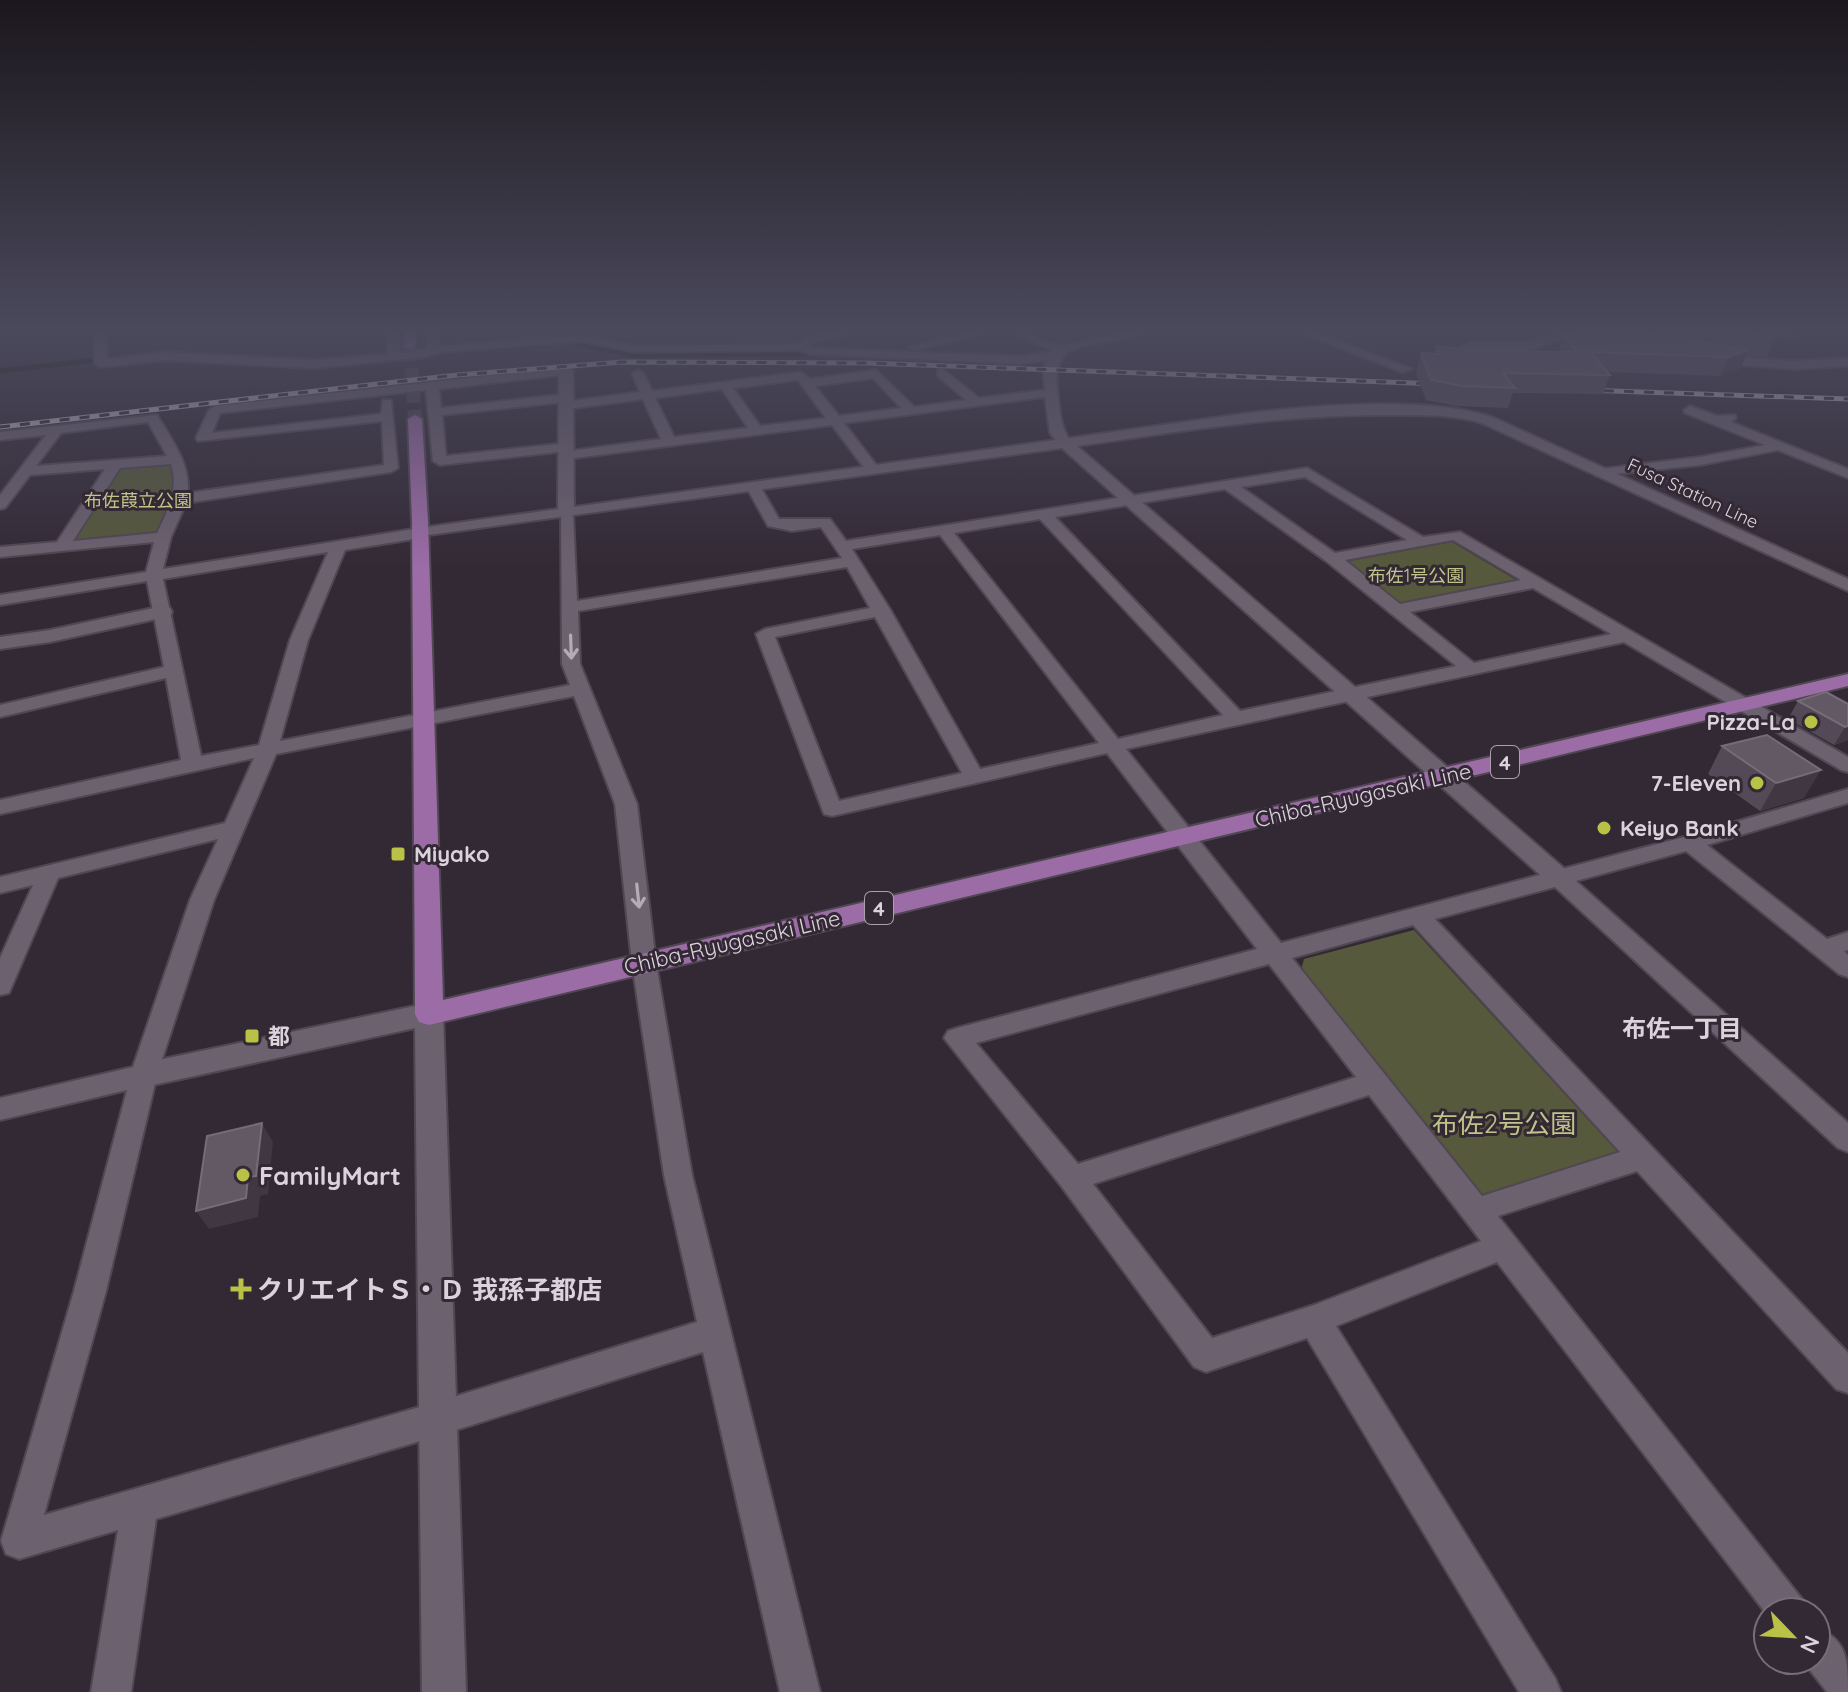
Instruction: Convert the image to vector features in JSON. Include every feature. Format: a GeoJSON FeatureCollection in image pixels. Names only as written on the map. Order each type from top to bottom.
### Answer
{"type":"FeatureCollection","features":[{"type":"Feature","properties":{"kind":"main road"},"geometry":{"type":"LineString","coordinates":[[415,419],[429,1014]]}},
{"type":"Feature","properties":{"kind":"main road","name":"Chiba-Ryugasaki Line"},"geometry":{"type":"LineString","coordinates":[[429,1014],[1848,680]]}},
{"type":"Feature","properties":{"kind":"street"},"geometry":{"type":"LineString","coordinates":[[224,409],[215,410],[203,438],[386,417]]}},
{"type":"Feature","properties":{"kind":"street"},"geometry":{"type":"LineString","coordinates":[[180,499],[391,468],[390,423],[386,409]]}},
{"type":"Feature","properties":{"kind":"street"},"geometry":{"type":"LineString","coordinates":[[435,409],[440,461],[669,442],[928,409]]}},
{"type":"Feature","properties":{"kind":"street"},"geometry":{"type":"LineString","coordinates":[[435,412],[475,409]]}},
{"type":"Feature","properties":{"kind":"street"},"geometry":{"type":"LineString","coordinates":[[567,409],[566,513],[571,664],[626,804],[644,963],[678,1175],[800,1692]]}},
{"type":"Feature","properties":{"kind":"street"},"geometry":{"type":"LineString","coordinates":[[654,409],[669,442]]}},
{"type":"Feature","properties":{"kind":"street"},"geometry":{"type":"LineString","coordinates":[[742,409],[757,431]]}},
{"type":"Feature","properties":{"kind":"street"},"geometry":{"type":"LineString","coordinates":[[827,409],[873,470]]}},
{"type":"Feature","properties":{"kind":"street"},"geometry":{"type":"LineString","coordinates":[[1053,409],[1057,433],[1065,443],[1446,776],[1848,1140]]}},
{"type":"Feature","properties":{"kind":"street"},"geometry":{"type":"LineString","coordinates":[[1690,410],[1848,474]]}},
{"type":"Feature","properties":{"kind":"street","name":"Fusa Station Line"},"geometry":{"type":"LineString","coordinates":[[420,533],[1291,412],[1429,412],[1479,417],[1848,586]]}},
{"type":"Feature","properties":{"kind":"street"},"geometry":{"type":"LineString","coordinates":[[1716,420],[1744,417]]}},
{"type":"Feature","properties":{"kind":"street"},"geometry":{"type":"LineString","coordinates":[[0,436],[152,418],[176,459],[182,476],[180,499],[163,537],[154,574],[192,764]]}},
{"type":"Feature","properties":{"kind":"street"},"geometry":{"type":"LineString","coordinates":[[0,505],[56,430]]}},
{"type":"Feature","properties":{"kind":"street"},"geometry":{"type":"LineString","coordinates":[[1601,473],[1700,461],[1779,446]]}},
{"type":"Feature","properties":{"kind":"street"},"geometry":{"type":"LineString","coordinates":[[25,471],[176,459]]}},
{"type":"Feature","properties":{"kind":"street"},"geometry":{"type":"LineString","coordinates":[[62,546],[116,463]]}},
{"type":"Feature","properties":{"kind":"street"},"geometry":{"type":"LineString","coordinates":[[569,607],[847,554],[944,530],[1307,472],[1421,542]]}},
{"type":"Feature","properties":{"kind":"street"},"geometry":{"type":"LineString","coordinates":[[1227,484],[1332,558],[1470,669]]}},
{"type":"Feature","properties":{"kind":"street"},"geometry":{"type":"LineString","coordinates":[[754,488],[773,523],[792,526],[825,522],[882,611],[975,779]]}},
{"type":"Feature","properties":{"kind":"street"},"geometry":{"type":"LineString","coordinates":[[1044,514],[1236,718]]}},
{"type":"Feature","properties":{"kind":"street"},"geometry":{"type":"LineString","coordinates":[[944,530],[1109,746],[1276,952],[1776,1596]]}},
{"type":"Feature","properties":{"kind":"street"},"geometry":{"type":"LineString","coordinates":[[0,600],[420,533]]}},
{"type":"Feature","properties":{"kind":"street"},"geometry":{"type":"LineString","coordinates":[[1332,558],[1455,535],[1848,766]]}},
{"type":"Feature","properties":{"kind":"street"},"geometry":{"type":"LineString","coordinates":[[0,552],[163,537]]}},
{"type":"Feature","properties":{"kind":"street"},"geometry":{"type":"LineString","coordinates":[[338,547],[299,640],[268,749],[202,900],[144,1075],[90,1291],[19,1541],[437,1419],[716,1332]]}},
{"type":"Feature","properties":{"kind":"street"},"geometry":{"type":"LineString","coordinates":[[1396,610],[1533,583]]}},
{"type":"Feature","properties":{"kind":"street"},"geometry":{"type":"LineString","coordinates":[[882,611],[765,634],[832,809],[1236,718],[1626,636]]}},
{"type":"Feature","properties":{"kind":"street"},"geometry":{"type":"LineString","coordinates":[[0,643],[50,636],[163,612]]}},
{"type":"Feature","properties":{"kind":"street"},"geometry":{"type":"LineString","coordinates":[[0,711],[172,671]]}},
{"type":"Feature","properties":{"kind":"street"},"geometry":{"type":"LineString","coordinates":[[0,807],[192,764],[580,689]]}},
{"type":"Feature","properties":{"kind":"street"},"geometry":{"type":"LineString","coordinates":[[1503,1246],[1314,1320],[1206,1356],[1072,1178],[957,1038],[1690,843],[1848,796]]}},
{"type":"Feature","properties":{"kind":"street"},"geometry":{"type":"LineString","coordinates":[[0,885],[233,828]]}},
{"type":"Feature","properties":{"kind":"street"},"geometry":{"type":"LineString","coordinates":[[1690,843],[1848,968]]}},
{"type":"Feature","properties":{"kind":"street"},"geometry":{"type":"LineString","coordinates":[[0,986],[49,873]]}},
{"type":"Feature","properties":{"kind":"street"},"geometry":{"type":"LineString","coordinates":[[1417,915],[1848,1377]]}},
{"type":"Feature","properties":{"kind":"street"},"geometry":{"type":"LineString","coordinates":[[1824,949],[1848,941]]}},
{"type":"Feature","properties":{"kind":"street"},"geometry":{"type":"LineString","coordinates":[[0,1109],[429,1014],[444,1692]]}},
{"type":"Feature","properties":{"kind":"street"},"geometry":{"type":"LineString","coordinates":[[1072,1178],[1376,1082]]}},
{"type":"Feature","properties":{"kind":"street"},"geometry":{"type":"LineString","coordinates":[[1475,1211],[1641,1157]]}},
{"type":"Feature","properties":{"kind":"street"},"geometry":{"type":"LineString","coordinates":[[1314,1320],[1541,1692]]}},
{"type":"Feature","properties":{"kind":"street"},"geometry":{"type":"LineString","coordinates":[[111,1692],[140,1507]]}},
{"type":"Feature","properties":{"kind":"street"},"geometry":{"type":"LineString","coordinates":[[1832,1666],[1848,1687]]}},
{"type":"Feature","properties":{"kind":"green space","name":"布佐葭立公園"},"geometry":{"type":"Polygon","coordinates":[[[176,459],[182,476],[163,537],[62,546],[116,463],[176,459]]]}},
{"type":"Feature","properties":{"kind":"green space","name":"布佐1号公園"},"geometry":{"type":"Polygon","coordinates":[[[1452,542],[1518,581],[1397,605],[1344,562],[1452,542]]]}},
{"type":"Feature","properties":{"kind":"green space","name":"布佐2号公園"},"geometry":{"type":"Polygon","coordinates":[[[1414,930],[1619,1153],[1483,1200],[1301,970],[1304,959],[1414,930]]]}},
{"type":"Feature","properties":{"kind":"building"},"geometry":{"type":"Polygon","coordinates":[[[1826,692],[1848,704],[1848,726],[1798,701],[1826,692]]]}},
{"type":"Feature","properties":{"kind":"building"},"geometry":{"type":"Polygon","coordinates":[[[1767,735],[1821,770],[1776,783],[1722,746],[1767,735]]]}},
{"type":"Feature","properties":{"kind":"building"},"geometry":{"type":"Polygon","coordinates":[[[262,1123],[256,1176],[248,1177],[246,1198],[196,1211],[207,1136],[262,1123]]]}},
{"type":"Feature","properties":{"kind":"tunnel"},"geometry":{"type":"LineString","coordinates":[[414,409],[415,419]]}},
{"type":"Feature","properties":{"kind":"railway"},"geometry":{"type":"LineString","coordinates":[[0,427],[159,409]]}},
{"type":"Feature","properties":{"kind":"place","name":"Pizza-La"},"geometry":{"type":"Point","coordinates":[1811,722]}},
{"type":"Feature","properties":{"kind":"place","name":"7-Eleven"},"geometry":{"type":"Point","coordinates":[1757,783]}},
{"type":"Feature","properties":{"kind":"place","name":"Keiyo Bank"},"geometry":{"type":"Point","coordinates":[1604,828]}},
{"type":"Feature","properties":{"kind":"place","name":"Miyako"},"geometry":{"type":"Point","coordinates":[398,854]}},
{"type":"Feature","properties":{"kind":"place","name":"都"},"geometry":{"type":"Point","coordinates":[252,1036]}},
{"type":"Feature","properties":{"kind":"place","name":"FamilyMart"},"geometry":{"type":"Point","coordinates":[243,1175]}},
{"type":"Feature","properties":{"kind":"place","name":"クリエイトＳ・Ｄ 我孫子都店"},"geometry":{"type":"Point","coordinates":[241,1289]}},
{"type":"Feature","properties":{"kind":"district","name":"布佐一丁目"},"geometry":{"type":"Point","coordinates":[1682,1028]}}]}
